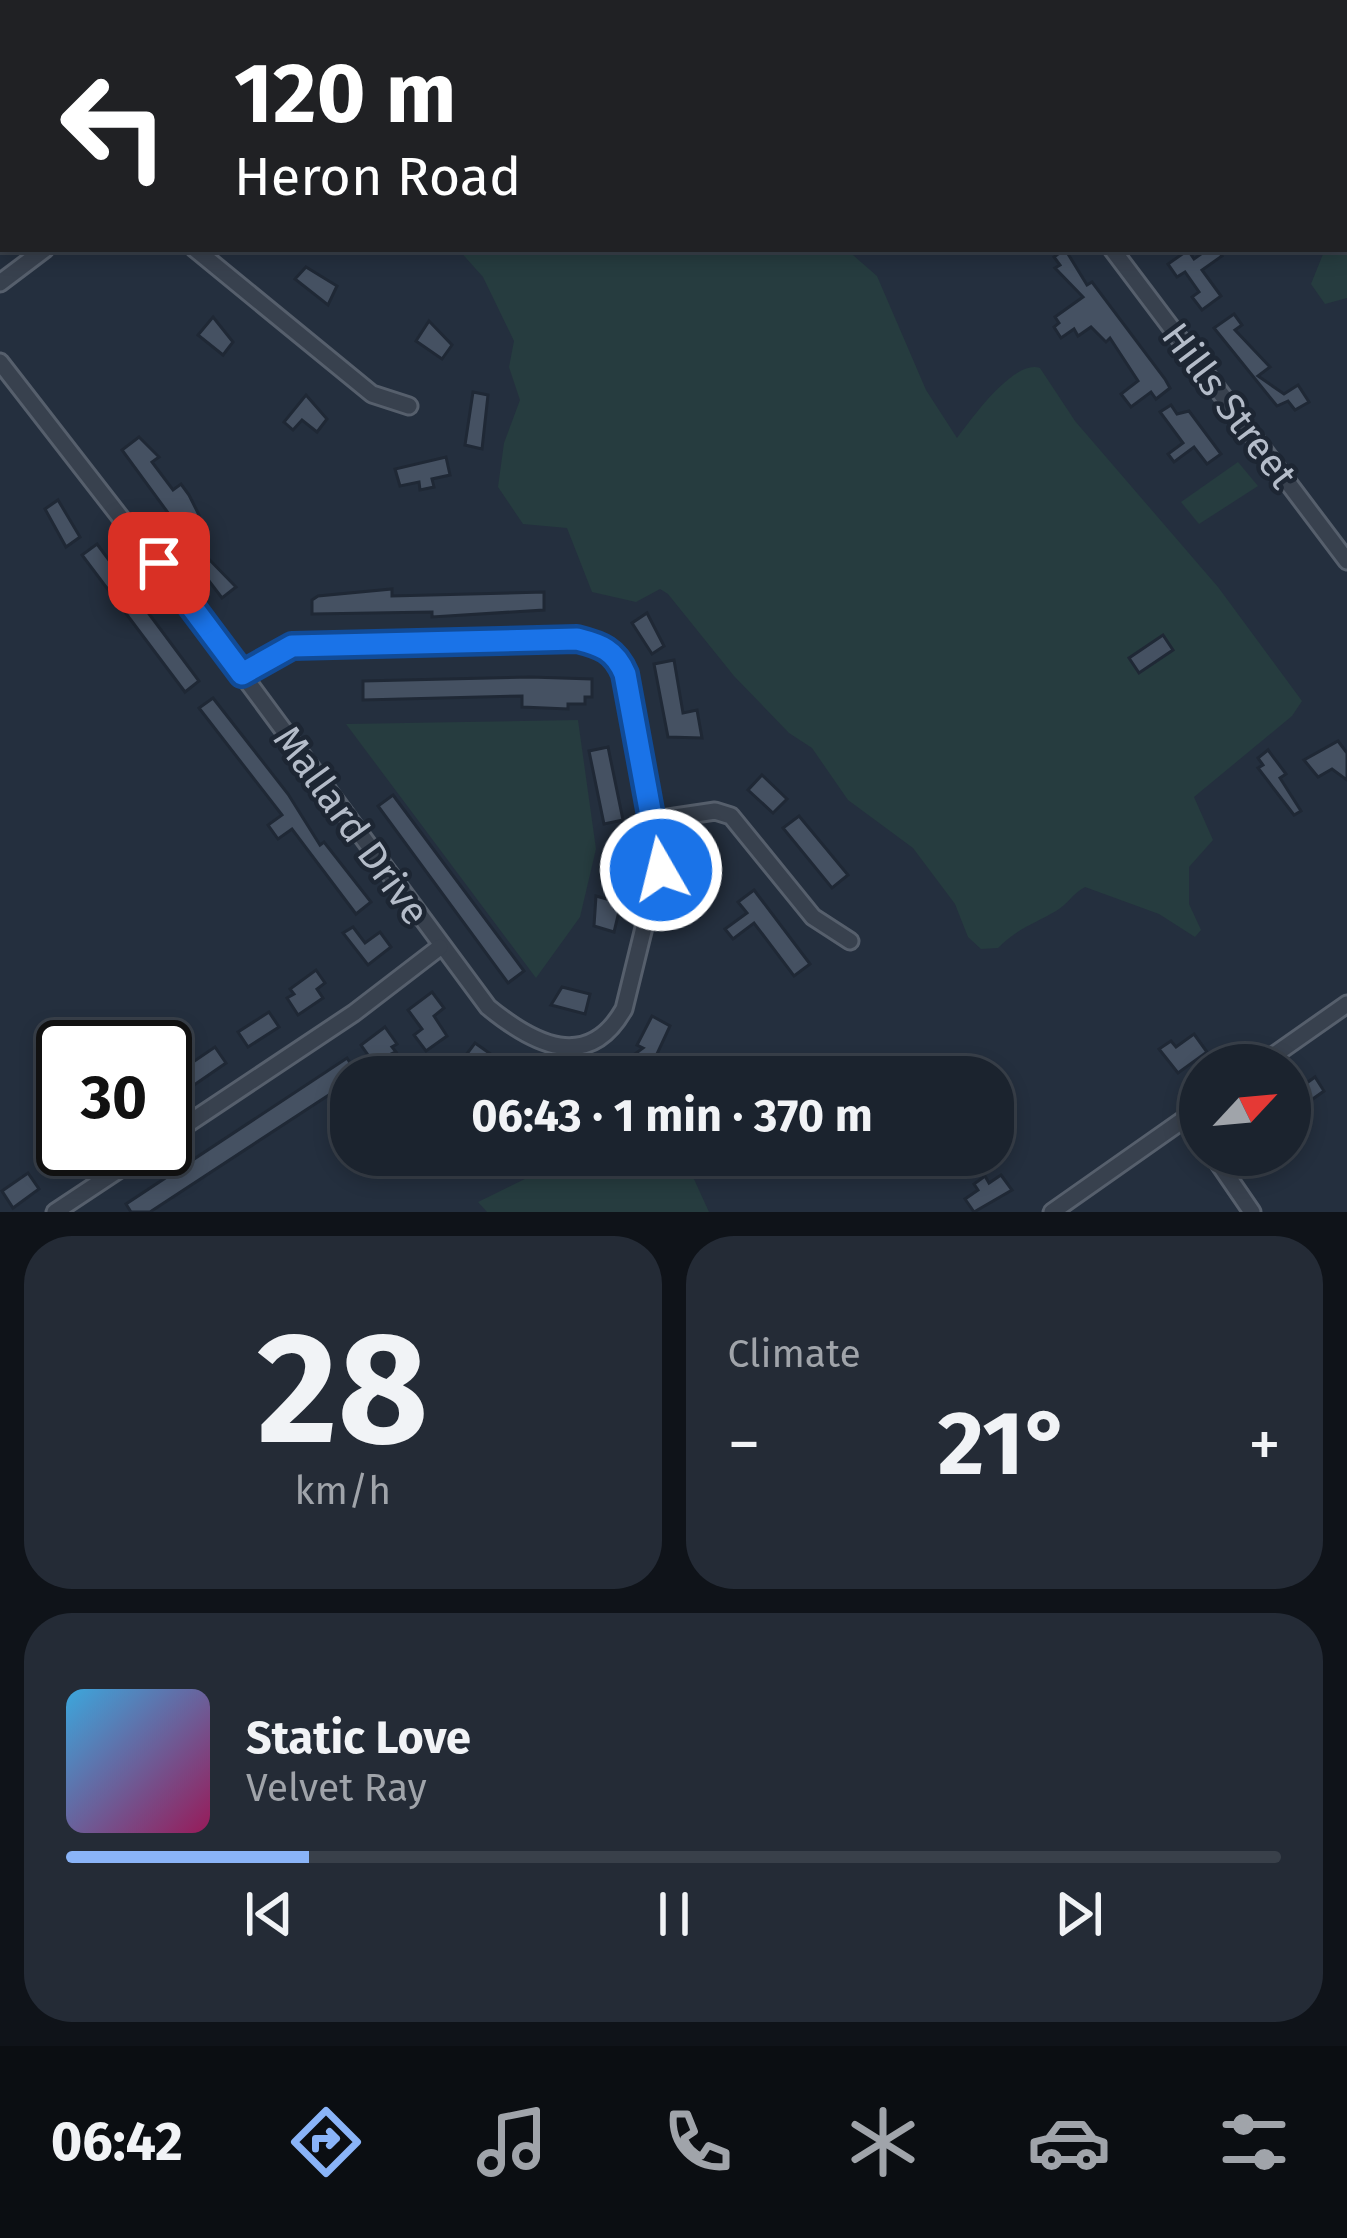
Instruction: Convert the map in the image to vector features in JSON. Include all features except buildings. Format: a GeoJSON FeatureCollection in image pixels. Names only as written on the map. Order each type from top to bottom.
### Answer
{"type":"FeatureCollection","features":[{"type":"Feature","properties":{"kind":"street"},"geometry":{"type":"LineString","coordinates":[[0,283],[41,252]]}},
{"type":"Feature","properties":{"kind":"street"},"geometry":{"type":"LineString","coordinates":[[199,252],[372,394],[410,406]]}},
{"type":"Feature","properties":{"kind":"street","name":"Hills Street"},"geometry":{"type":"LineString","coordinates":[[1114,252],[1347,561]]}},
{"type":"Feature","properties":{"kind":"street","name":"Mallard Drive"},"geometry":{"type":"LineString","coordinates":[[0,362],[242,674],[440,947],[488,1007],[517,1031],[547,1043],[585,1048],[599,1041],[624,1009],[661,870],[655,820]]}},
{"type":"Feature","properties":{"kind":"street"},"geometry":{"type":"LineString","coordinates":[[242,674],[292,646],[577,639],[602,646],[618,657],[625,674],[655,820],[715,812],[731,816],[814,917],[850,941]]}},
{"type":"Feature","properties":{"kind":"street"},"geometry":{"type":"LineString","coordinates":[[192,1121],[354,1013],[440,947]]}},
{"type":"Feature","properties":{"kind":"street"},"geometry":{"type":"LineString","coordinates":[[1290,1044],[1347,1004]]}},
{"type":"Feature","properties":{"kind":"street"},"geometry":{"type":"LineString","coordinates":[[1052,1212],[1179,1122]]}},
{"type":"Feature","properties":{"kind":"street"},"geometry":{"type":"LineString","coordinates":[[55,1212],[109,1176]]}},
{"type":"Feature","properties":{"kind":"street"},"geometry":{"type":"LineString","coordinates":[[1227,1176],[1252,1212]]}},
{"type":"Feature","properties":{"kind":"green space"},"geometry":{"type":"Polygon","coordinates":[[[461,252],[849,252],[877,276],[926,390],[957,438],[1006,381],[1018,372],[1040,368],[1075,421],[1218,587],[1302,701],[1292,716],[1194,797],[1213,840],[1189,867],[1189,904],[1201,930],[1195,937],[1159,914],[1085,887],[998,948],[981,949],[968,937],[955,904],[913,848],[848,800],[812,748],[789,733],[734,676],[668,594],[660,589],[636,602],[592,592],[567,528],[523,524],[498,487],[504,443],[520,400],[509,367],[514,341],[483,277],[461,252]]]}},
{"type":"Feature","properties":{"kind":"green space"},"geometry":{"type":"Polygon","coordinates":[[[1324,252],[1347,252],[1347,298],[1325,304],[1311,284],[1324,252]]]}},
{"type":"Feature","properties":{"kind":"green space"},"geometry":{"type":"Polygon","coordinates":[[[1238,462],[1258,486],[1199,524],[1181,502],[1238,462]]]}},
{"type":"Feature","properties":{"kind":"green space"},"geometry":{"type":"Polygon","coordinates":[[[578,720],[596,849],[580,917],[536,978],[346,724],[578,720]]]}},
{"type":"Feature","properties":{"kind":"green space"},"geometry":{"type":"Polygon","coordinates":[[[531,1176],[693,1176],[709,1212],[487,1212],[478,1202],[531,1176]]]}},
{"type":"Feature","properties":{"kind":"route"},"geometry":{"type":"LineString","coordinates":[[159,563],[242,674],[292,646],[577,639],[602,646],[618,657],[625,674],[662,854],[661,870]]}}]}
